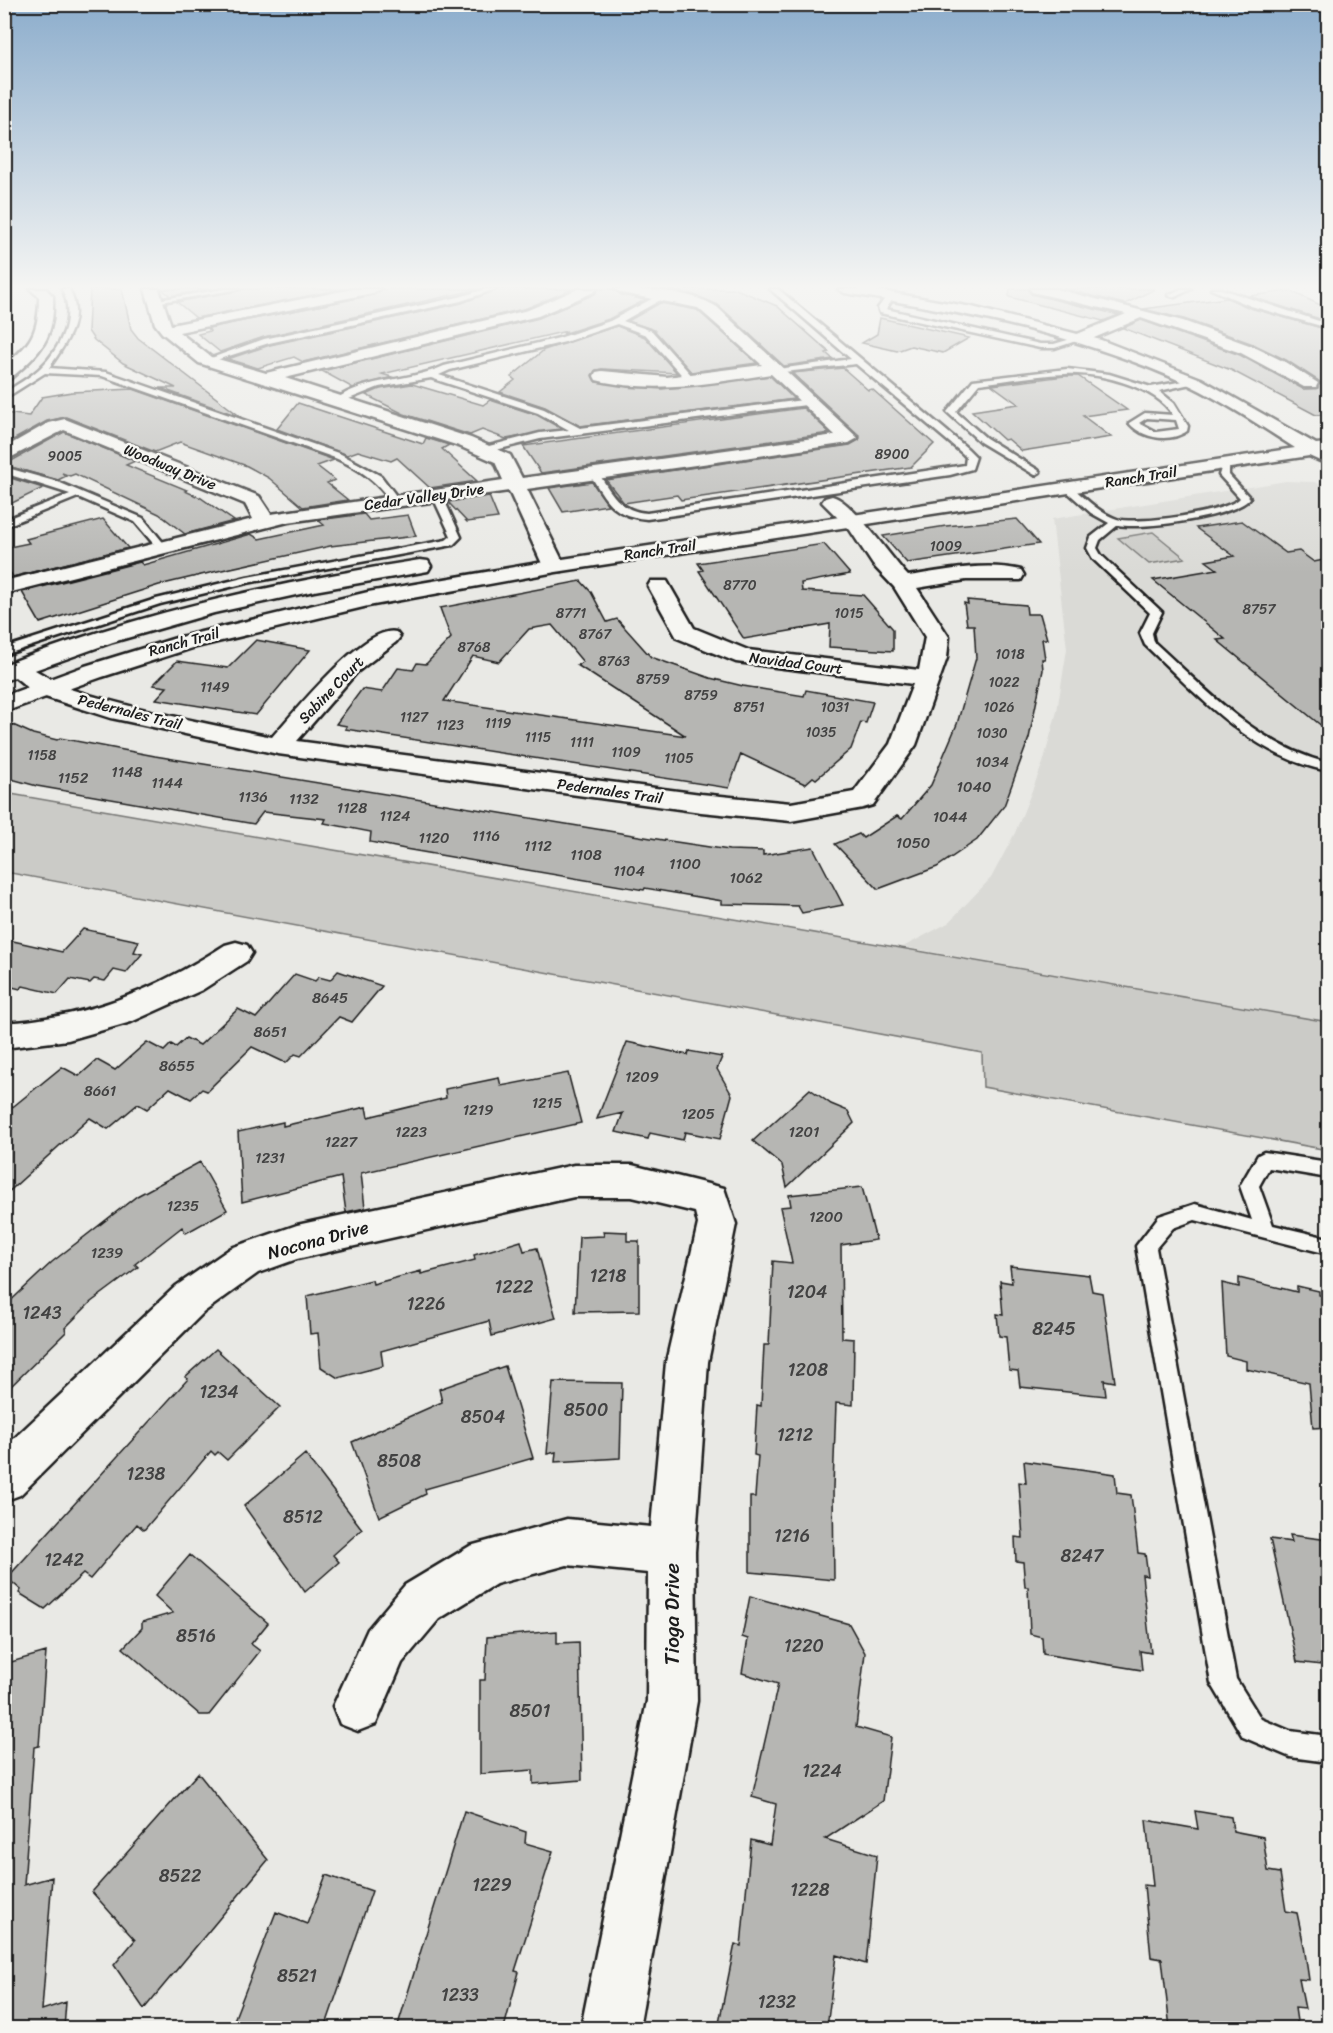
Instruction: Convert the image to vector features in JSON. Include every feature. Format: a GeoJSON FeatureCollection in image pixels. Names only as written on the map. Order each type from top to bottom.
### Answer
{"type":"FeatureCollection","features":[{"type":"Feature","properties":{"kind":"street"},"geometry":{"type":"LineString","coordinates":[[285,384],[484,450],[503,459],[549,556]]}},
{"type":"Feature","properties":{"kind":"street"},"geometry":{"type":"LineString","coordinates":[[791,384],[811,402]]}},
{"type":"Feature","properties":{"kind":"street"},"geometry":{"type":"LineString","coordinates":[[1197,384],[1287,435],[1323,447]]}},
{"type":"Feature","properties":{"kind":"street"},"geometry":{"type":"LineString","coordinates":[[1224,384],[1311,431],[1323,447],[1329,461]]}},
{"type":"Feature","properties":{"kind":"street","name":"Cedar Valley Drive"},"geometry":{"type":"LineString","coordinates":[[4,588],[265,521],[849,438],[811,402]]}},
{"type":"Feature","properties":{"kind":"street","name":"Woodway Drive"},"geometry":{"type":"LineString","coordinates":[[4,456],[65,424],[252,500],[265,521]]}},
{"type":"Feature","properties":{"kind":"street","name":"Ranch Trail"},"geometry":{"type":"LineString","coordinates":[[1068,488],[1066,481],[1093,470],[1134,463],[1153,455],[1311,431]]}},
{"type":"Feature","properties":{"kind":"street","name":"Ranch Trail"},"geometry":{"type":"LineString","coordinates":[[4,705],[135,656],[244,626],[549,556],[853,522],[1323,447]]}},
{"type":"Feature","properties":{"kind":"street"},"geometry":{"type":"LineString","coordinates":[[1259,459],[1301,461],[1329,467]]}},
{"type":"Feature","properties":{"kind":"street"},"geometry":{"type":"LineString","coordinates":[[1010,476],[1056,469]]}},
{"type":"Feature","properties":{"kind":"street","name":"Ranch Trail"},"geometry":{"type":"LineString","coordinates":[[625,534],[988,479]]}},
{"type":"Feature","properties":{"kind":"street","name":"Pedernales Trail"},"geometry":{"type":"LineString","coordinates":[[9,665],[45,688],[120,713],[278,746],[689,801],[791,812],[863,799],[903,745],[929,678],[935,658],[937,637],[931,622],[903,583],[880,560],[853,522],[832,502]]}},
{"type":"Feature","properties":{"kind":"street","name":"Ranch Trail"},"geometry":{"type":"LineString","coordinates":[[522,550],[549,556],[568,543]]}},
{"type":"Feature","properties":{"kind":"street","name":"Ranch Trail"},"geometry":{"type":"LineString","coordinates":[[9,665],[246,598],[350,576],[465,559]]}},
{"type":"Feature","properties":{"kind":"street"},"geometry":{"type":"LineString","coordinates":[[903,583],[966,574],[1013,576]]}},
{"type":"Feature","properties":{"kind":"street","name":"Navidad Court"},"geometry":{"type":"LineString","coordinates":[[659,586],[685,633],[744,657],[929,678]]}},
{"type":"Feature","properties":{"kind":"street","name":"Sabine Court"},"geometry":{"type":"LineString","coordinates":[[278,746],[349,667],[388,638]]}},
{"type":"Feature","properties":{"kind":"street"},"geometry":{"type":"LineString","coordinates":[[6,1037],[104,1020],[158,1000],[236,953]]}},
{"type":"Feature","properties":{"kind":"street","name":"Nocona Drive"},"geometry":{"type":"LineString","coordinates":[[4,1479],[190,1299],[245,1260],[297,1242],[574,1180],[632,1181],[711,1199]]}},
{"type":"Feature","properties":{"kind":"street","name":"Tioga Drive"},"geometry":{"type":"LineString","coordinates":[[610,2028],[672,1701],[672,1552],[687,1362],[717,1224],[711,1199]]}},
{"type":"Feature","properties":{"kind":"street"},"geometry":{"type":"LineString","coordinates":[[358,1706],[384,1646],[422,1602],[487,1563],[567,1542],[672,1552]]}},
{"type":"Feature","properties":{"kind":"lane"},"geometry":{"type":"LineString","coordinates":[[4,397],[23,384]]}},
{"type":"Feature","properties":{"kind":"lane"},"geometry":{"type":"LineString","coordinates":[[131,384],[338,456],[367,469],[384,482],[395,501]]}},
{"type":"Feature","properties":{"kind":"lane"},"geometry":{"type":"LineString","coordinates":[[339,400],[382,384]]}},
{"type":"Feature","properties":{"kind":"lane"},"geometry":{"type":"LineString","coordinates":[[459,384],[541,411],[578,432]]}},
{"type":"Feature","properties":{"kind":"lane"},"geometry":{"type":"LineString","coordinates":[[594,473],[616,507],[623,513],[647,516],[950,472],[969,467],[971,457],[885,384]]}},
{"type":"Feature","properties":{"kind":"lane"},"geometry":{"type":"LineString","coordinates":[[974,384],[951,412],[983,440],[1035,472]]}},
{"type":"Feature","properties":{"kind":"lane"},"geometry":{"type":"LineString","coordinates":[[1133,384],[1151,390],[1169,400],[1184,426],[1183,431],[1174,435],[1152,434],[1133,423],[1144,416],[1179,418]]}},
{"type":"Feature","properties":{"kind":"lane"},"geometry":{"type":"LineString","coordinates":[[1151,390],[1179,384]]}},
{"type":"Feature","properties":{"kind":"lane"},"geometry":{"type":"LineString","coordinates":[[484,450],[529,438],[811,402]]}},
{"type":"Feature","properties":{"kind":"lane"},"geometry":{"type":"LineString","coordinates":[[1068,488],[1102,516],[1116,522],[1133,525],[1229,509],[1240,504],[1245,498],[1224,475],[1226,464]]}},
{"type":"Feature","properties":{"kind":"lane"},"geometry":{"type":"LineString","coordinates":[[4,470],[42,480],[138,520],[161,546]]}},
{"type":"Feature","properties":{"kind":"lane"},"geometry":{"type":"LineString","coordinates":[[4,524],[78,494]]}},
{"type":"Feature","properties":{"kind":"lane"},"geometry":{"type":"LineString","coordinates":[[9,665],[156,602],[247,580],[448,543],[456,537],[437,495]]}},
{"type":"Feature","properties":{"kind":"lane"},"geometry":{"type":"LineString","coordinates":[[1116,522],[1095,539],[1092,548],[1097,557],[1156,612],[1146,633],[1149,643],[1245,730],[1270,747],[1306,763],[1329,767]]}},
{"type":"Feature","properties":{"kind":"lane"},"geometry":{"type":"LineString","coordinates":[[1266,1232],[1249,1186],[1264,1160],[1329,1170]]}},
{"type":"Feature","properties":{"kind":"lane"},"geometry":{"type":"LineString","coordinates":[[1329,1246],[1266,1232],[1195,1212],[1166,1222],[1146,1246],[1224,1683],[1252,1728],[1290,1744],[1329,1749]]}},
{"type":"Feature","properties":{"kind":"shaded area"},"geometry":{"type":"Polygon","coordinates":[[[1286,481],[1314,482],[1328,487],[1328,1022],[903,947],[948,923],[991,878],[1015,833],[1043,763],[1057,711],[1067,649],[1052,519],[1286,481]]]}},
{"type":"Feature","properties":{"kind":"shaded area"},"geometry":{"type":"Polygon","coordinates":[[[1153,532],[1185,558],[1149,564],[1118,538],[1153,532]]]}},
{"type":"Feature","properties":{"kind":"shaded area"},"geometry":{"type":"Polygon","coordinates":[[[5,793],[1328,1022],[1328,1150],[983,1087],[982,1053],[5,872],[5,793]]]}},
{"type":"Feature","properties":{"kind":"building"},"geometry":{"type":"Polygon","coordinates":[[[167,384],[198,384],[241,417],[160,388],[176,388],[167,384]]]}},
{"type":"Feature","properties":{"kind":"building"},"geometry":{"type":"Polygon","coordinates":[[[345,384],[368,384],[353,388],[345,384]]]}},
{"type":"Feature","properties":{"kind":"building"},"geometry":{"type":"Polygon","coordinates":[[[412,384],[483,405],[490,400],[537,415],[562,429],[506,439],[482,430],[470,435],[404,414],[366,395],[380,389],[412,384]]]}},
{"type":"Feature","properties":{"kind":"building"},"geometry":{"type":"Polygon","coordinates":[[[510,384],[614,384],[662,389],[705,384],[778,384],[794,399],[580,426],[545,407],[500,392],[510,384]]]}},
{"type":"Feature","properties":{"kind":"building"},"geometry":{"type":"Polygon","coordinates":[[[804,384],[861,384],[868,390],[872,389],[934,444],[911,467],[681,500],[677,495],[624,503],[606,480],[850,445],[859,440],[860,436],[804,384]]]}},
{"type":"Feature","properties":{"kind":"building"},"geometry":{"type":"Polygon","coordinates":[[[1089,384],[1127,410],[1083,416],[1111,437],[1022,451],[1008,439],[1004,440],[972,411],[1018,404],[992,385],[1089,384]]]}},
{"type":"Feature","properties":{"kind":"building"},"geometry":{"type":"Polygon","coordinates":[[[1257,384],[1294,384],[1303,389],[1318,388],[1319,384],[1329,384],[1329,414],[1316,415],[1257,384]]]}},
{"type":"Feature","properties":{"kind":"building"},"geometry":{"type":"Polygon","coordinates":[[[133,389],[334,460],[317,466],[335,480],[327,483],[348,500],[303,507],[269,478],[247,466],[180,442],[155,452],[66,417],[47,421],[4,445],[4,413],[29,416],[42,397],[72,392],[133,389]]]}},
{"type":"Feature","properties":{"kind":"building"},"geometry":{"type":"Polygon","coordinates":[[[298,403],[423,444],[426,438],[449,445],[442,449],[477,481],[430,488],[397,458],[391,461],[358,451],[347,455],[277,429],[298,403]]]}},
{"type":"Feature","properties":{"kind":"building"},"geometry":{"type":"Polygon","coordinates":[[[803,408],[830,433],[541,473],[523,446],[803,408]]]}},
{"type":"Feature","properties":{"kind":"building"},"geometry":{"type":"Polygon","coordinates":[[[64,432],[135,461],[126,465],[187,490],[185,491],[201,498],[234,521],[185,534],[159,514],[75,474],[70,476],[62,473],[66,476],[58,480],[4,465],[64,432]]]}},
{"type":"Feature","properties":{"kind":"building"},"geometry":{"type":"Polygon","coordinates":[[[4,476],[43,488],[4,507],[4,476]]]}},
{"type":"Feature","properties":{"kind":"building"},"geometry":{"type":"Polygon","coordinates":[[[592,482],[608,505],[563,512],[549,488],[592,482]]]}},
{"type":"Feature","properties":{"kind":"building"},"geometry":{"type":"Polygon","coordinates":[[[489,496],[498,518],[467,522],[448,502],[489,496]]]}},
{"type":"Feature","properties":{"kind":"building"},"geometry":{"type":"Polygon","coordinates":[[[364,514],[369,520],[408,515],[416,536],[330,546],[222,570],[159,585],[40,623],[22,592],[140,562],[143,565],[251,534],[259,539],[324,525],[318,520],[364,514]]]}},
{"type":"Feature","properties":{"kind":"building"},"geometry":{"type":"Polygon","coordinates":[[[103,519],[128,548],[13,577],[4,563],[4,548],[29,543],[26,539],[103,519]]]}},
{"type":"Feature","properties":{"kind":"building"},"geometry":{"type":"Polygon","coordinates":[[[1017,519],[1039,544],[907,563],[883,536],[946,526],[1017,519]]]}},
{"type":"Feature","properties":{"kind":"building"},"geometry":{"type":"Polygon","coordinates":[[[1242,521],[1286,553],[1299,551],[1314,562],[1329,559],[1329,732],[1217,640],[1225,639],[1153,580],[1217,569],[1206,561],[1234,556],[1196,528],[1242,521]]]}},
{"type":"Feature","properties":{"kind":"building"},"geometry":{"type":"Polygon","coordinates":[[[824,544],[850,574],[801,583],[802,591],[863,595],[893,629],[893,651],[829,647],[830,624],[744,639],[699,571],[703,570],[698,563],[824,544]]]}},
{"type":"Feature","properties":{"kind":"building"},"geometry":{"type":"Polygon","coordinates":[[[581,581],[591,592],[607,622],[617,619],[651,657],[710,678],[743,686],[804,696],[806,690],[873,702],[866,723],[861,722],[851,749],[816,779],[813,777],[805,784],[741,754],[729,788],[345,729],[347,726],[336,724],[362,689],[382,692],[398,668],[413,670],[417,663],[426,664],[451,638],[440,608],[581,581]],[[552,625],[529,629],[499,662],[473,656],[444,701],[686,736],[577,665],[583,662],[552,625]]]}},
{"type":"Feature","properties":{"kind":"building"},"geometry":{"type":"Polygon","coordinates":[[[967,600],[1026,605],[1027,614],[1040,614],[1047,639],[1042,639],[1045,659],[1042,659],[1043,670],[1029,738],[1004,806],[977,840],[937,867],[878,889],[835,844],[859,834],[863,838],[897,816],[902,819],[931,785],[957,724],[976,658],[974,625],[967,625],[964,603],[968,604],[967,600]]]}},
{"type":"Feature","properties":{"kind":"building"},"geometry":{"type":"Polygon","coordinates":[[[256,640],[310,650],[256,715],[156,699],[167,687],[153,685],[177,661],[228,668],[256,640]]]}},
{"type":"Feature","properties":{"kind":"building"},"geometry":{"type":"Polygon","coordinates":[[[4,721],[33,734],[57,740],[60,738],[155,756],[663,840],[729,850],[763,851],[763,855],[813,847],[843,905],[802,913],[798,906],[722,904],[722,901],[645,888],[644,890],[370,842],[371,832],[324,823],[326,819],[263,812],[254,824],[37,786],[4,777],[4,721]]]}},
{"type":"Feature","properties":{"kind":"building"},"geometry":{"type":"Polygon","coordinates":[[[83,929],[139,941],[134,952],[142,954],[126,973],[114,970],[105,981],[94,979],[90,983],[70,979],[57,994],[23,986],[20,989],[4,985],[4,939],[62,952],[83,929]]]}},
{"type":"Feature","properties":{"kind":"building"},"geometry":{"type":"Polygon","coordinates":[[[338,971],[382,986],[352,1022],[339,1017],[301,1056],[295,1054],[286,1063],[252,1047],[207,1091],[202,1089],[191,1099],[170,1088],[147,1109],[138,1104],[108,1129],[90,1118],[4,1196],[4,1114],[62,1067],[79,1076],[97,1060],[115,1070],[147,1042],[164,1051],[171,1044],[176,1047],[186,1038],[200,1045],[238,1009],[256,1018],[295,974],[315,981],[319,977],[330,980],[338,971]]]}},
{"type":"Feature","properties":{"kind":"building"},"geometry":{"type":"Polygon","coordinates":[[[627,1042],[688,1055],[689,1051],[722,1057],[717,1069],[732,1095],[720,1139],[685,1132],[683,1140],[650,1133],[648,1139],[616,1132],[623,1113],[597,1119],[627,1042]]]}},
{"type":"Feature","properties":{"kind":"building"},"geometry":{"type":"Polygon","coordinates":[[[568,1073],[581,1123],[361,1173],[365,1208],[346,1212],[341,1177],[242,1202],[238,1132],[283,1122],[283,1126],[366,1107],[368,1117],[446,1098],[445,1089],[499,1078],[501,1086],[568,1073]]]}},
{"type":"Feature","properties":{"kind":"building"},"geometry":{"type":"Polygon","coordinates":[[[810,1089],[831,1104],[848,1111],[854,1123],[787,1187],[782,1165],[753,1141],[810,1089]]]}},
{"type":"Feature","properties":{"kind":"building"},"geometry":{"type":"Polygon","coordinates":[[[200,1162],[227,1210],[186,1233],[182,1227],[135,1264],[138,1267],[91,1302],[65,1328],[66,1332],[4,1393],[4,1307],[52,1262],[137,1196],[200,1162]]]}},
{"type":"Feature","properties":{"kind":"building"},"geometry":{"type":"Polygon","coordinates":[[[862,1187],[876,1240],[841,1245],[842,1338],[854,1339],[853,1405],[836,1403],[833,1487],[834,1580],[750,1572],[750,1497],[755,1497],[758,1456],[754,1455],[757,1405],[761,1406],[764,1345],[769,1345],[773,1261],[792,1263],[780,1207],[791,1206],[789,1195],[862,1187]]]}},
{"type":"Feature","properties":{"kind":"building"},"geometry":{"type":"Polygon","coordinates":[[[603,1231],[627,1232],[627,1241],[639,1241],[639,1311],[575,1312],[579,1237],[604,1236],[603,1231]]]}},
{"type":"Feature","properties":{"kind":"building"},"geometry":{"type":"Polygon","coordinates":[[[521,1241],[524,1251],[537,1248],[556,1318],[492,1336],[489,1321],[381,1351],[383,1366],[338,1378],[321,1367],[318,1333],[310,1334],[307,1296],[372,1280],[373,1284],[421,1271],[421,1274],[475,1260],[474,1255],[521,1241]]]}},
{"type":"Feature","properties":{"kind":"building"},"geometry":{"type":"Polygon","coordinates":[[[1010,1266],[1089,1275],[1092,1291],[1102,1293],[1115,1382],[1104,1380],[1106,1396],[1020,1387],[1018,1371],[1009,1370],[1006,1337],[999,1336],[997,1314],[1003,1315],[1000,1281],[1012,1283],[1010,1266]]]}},
{"type":"Feature","properties":{"kind":"building"},"geometry":{"type":"Polygon","coordinates":[[[1239,1278],[1297,1292],[1297,1286],[1319,1291],[1319,1295],[1329,1297],[1329,1427],[1313,1428],[1309,1383],[1246,1369],[1246,1361],[1226,1356],[1222,1283],[1239,1287],[1239,1278]]]}},
{"type":"Feature","properties":{"kind":"building"},"geometry":{"type":"Polygon","coordinates":[[[216,1349],[280,1407],[227,1460],[218,1452],[215,1455],[211,1451],[144,1530],[137,1524],[90,1579],[83,1574],[45,1609],[19,1593],[21,1590],[7,1578],[188,1379],[185,1377],[216,1349]]]}},
{"type":"Feature","properties":{"kind":"building"},"geometry":{"type":"Polygon","coordinates":[[[505,1366],[533,1458],[425,1489],[426,1494],[379,1517],[352,1442],[442,1402],[439,1389],[505,1366]]]}},
{"type":"Feature","properties":{"kind":"building"},"geometry":{"type":"Polygon","coordinates":[[[553,1382],[622,1383],[620,1458],[555,1462],[556,1452],[547,1454],[553,1382]]]}},
{"type":"Feature","properties":{"kind":"building"},"geometry":{"type":"Polygon","coordinates":[[[305,1454],[362,1529],[333,1555],[339,1562],[305,1592],[244,1506],[305,1454]]]}},
{"type":"Feature","properties":{"kind":"building"},"geometry":{"type":"Polygon","coordinates":[[[1024,1461],[1115,1474],[1117,1493],[1131,1495],[1138,1553],[1145,1554],[1148,1576],[1142,1575],[1151,1653],[1140,1651],[1142,1670],[1043,1654],[1042,1637],[1030,1634],[1028,1587],[1025,1587],[1023,1562],[1016,1561],[1015,1537],[1023,1538],[1019,1482],[1026,1483],[1024,1461]]]}},
{"type":"Feature","properties":{"kind":"building"},"geometry":{"type":"Polygon","coordinates":[[[1290,1535],[1329,1540],[1329,1666],[1297,1662],[1270,1539],[1292,1542],[1290,1535]]]}},
{"type":"Feature","properties":{"kind":"building"},"geometry":{"type":"Polygon","coordinates":[[[190,1555],[268,1623],[251,1644],[260,1651],[209,1715],[200,1715],[123,1648],[142,1628],[142,1622],[173,1613],[155,1596],[190,1555]]]}},
{"type":"Feature","properties":{"kind":"building"},"geometry":{"type":"Polygon","coordinates":[[[750,1596],[849,1624],[865,1653],[856,1727],[891,1737],[883,1801],[825,1839],[877,1855],[866,1964],[836,1955],[827,2028],[718,2028],[735,1944],[741,1946],[751,1840],[770,1845],[776,1804],[752,1797],[778,1684],[742,1673],[748,1639],[742,1637],[750,1596]]]}},
{"type":"Feature","properties":{"kind":"building"},"geometry":{"type":"Polygon","coordinates":[[[557,1631],[557,1643],[579,1642],[582,1780],[533,1784],[533,1770],[480,1774],[480,1680],[485,1680],[487,1637],[557,1631]]]}},
{"type":"Feature","properties":{"kind":"building"},"geometry":{"type":"Polygon","coordinates":[[[46,1652],[39,1746],[34,1747],[24,1885],[52,1877],[42,2010],[66,2002],[64,2028],[4,2028],[4,1664],[46,1652]]]}},
{"type":"Feature","properties":{"kind":"building"},"geometry":{"type":"Polygon","coordinates":[[[198,1773],[268,1860],[144,2009],[114,1965],[135,1940],[92,1892],[198,1773]]]}},
{"type":"Feature","properties":{"kind":"building"},"geometry":{"type":"Polygon","coordinates":[[[464,1811],[526,1832],[525,1843],[553,1851],[515,1971],[519,1972],[504,2028],[397,2028],[464,1811]]]}},
{"type":"Feature","properties":{"kind":"building"},"geometry":{"type":"Polygon","coordinates":[[[1195,1811],[1231,1817],[1233,1831],[1263,1837],[1268,1871],[1280,1873],[1286,1911],[1297,1913],[1304,1946],[1309,1980],[1299,1979],[1305,2009],[1295,2008],[1298,2028],[1170,2028],[1162,1959],[1151,1957],[1144,1885],[1153,1886],[1146,1820],[1198,1829],[1195,1811]]]}},
{"type":"Feature","properties":{"kind":"building"},"geometry":{"type":"Polygon","coordinates":[[[326,1875],[372,1891],[325,2028],[231,2028],[276,1912],[307,1924],[326,1875]]]}}]}
